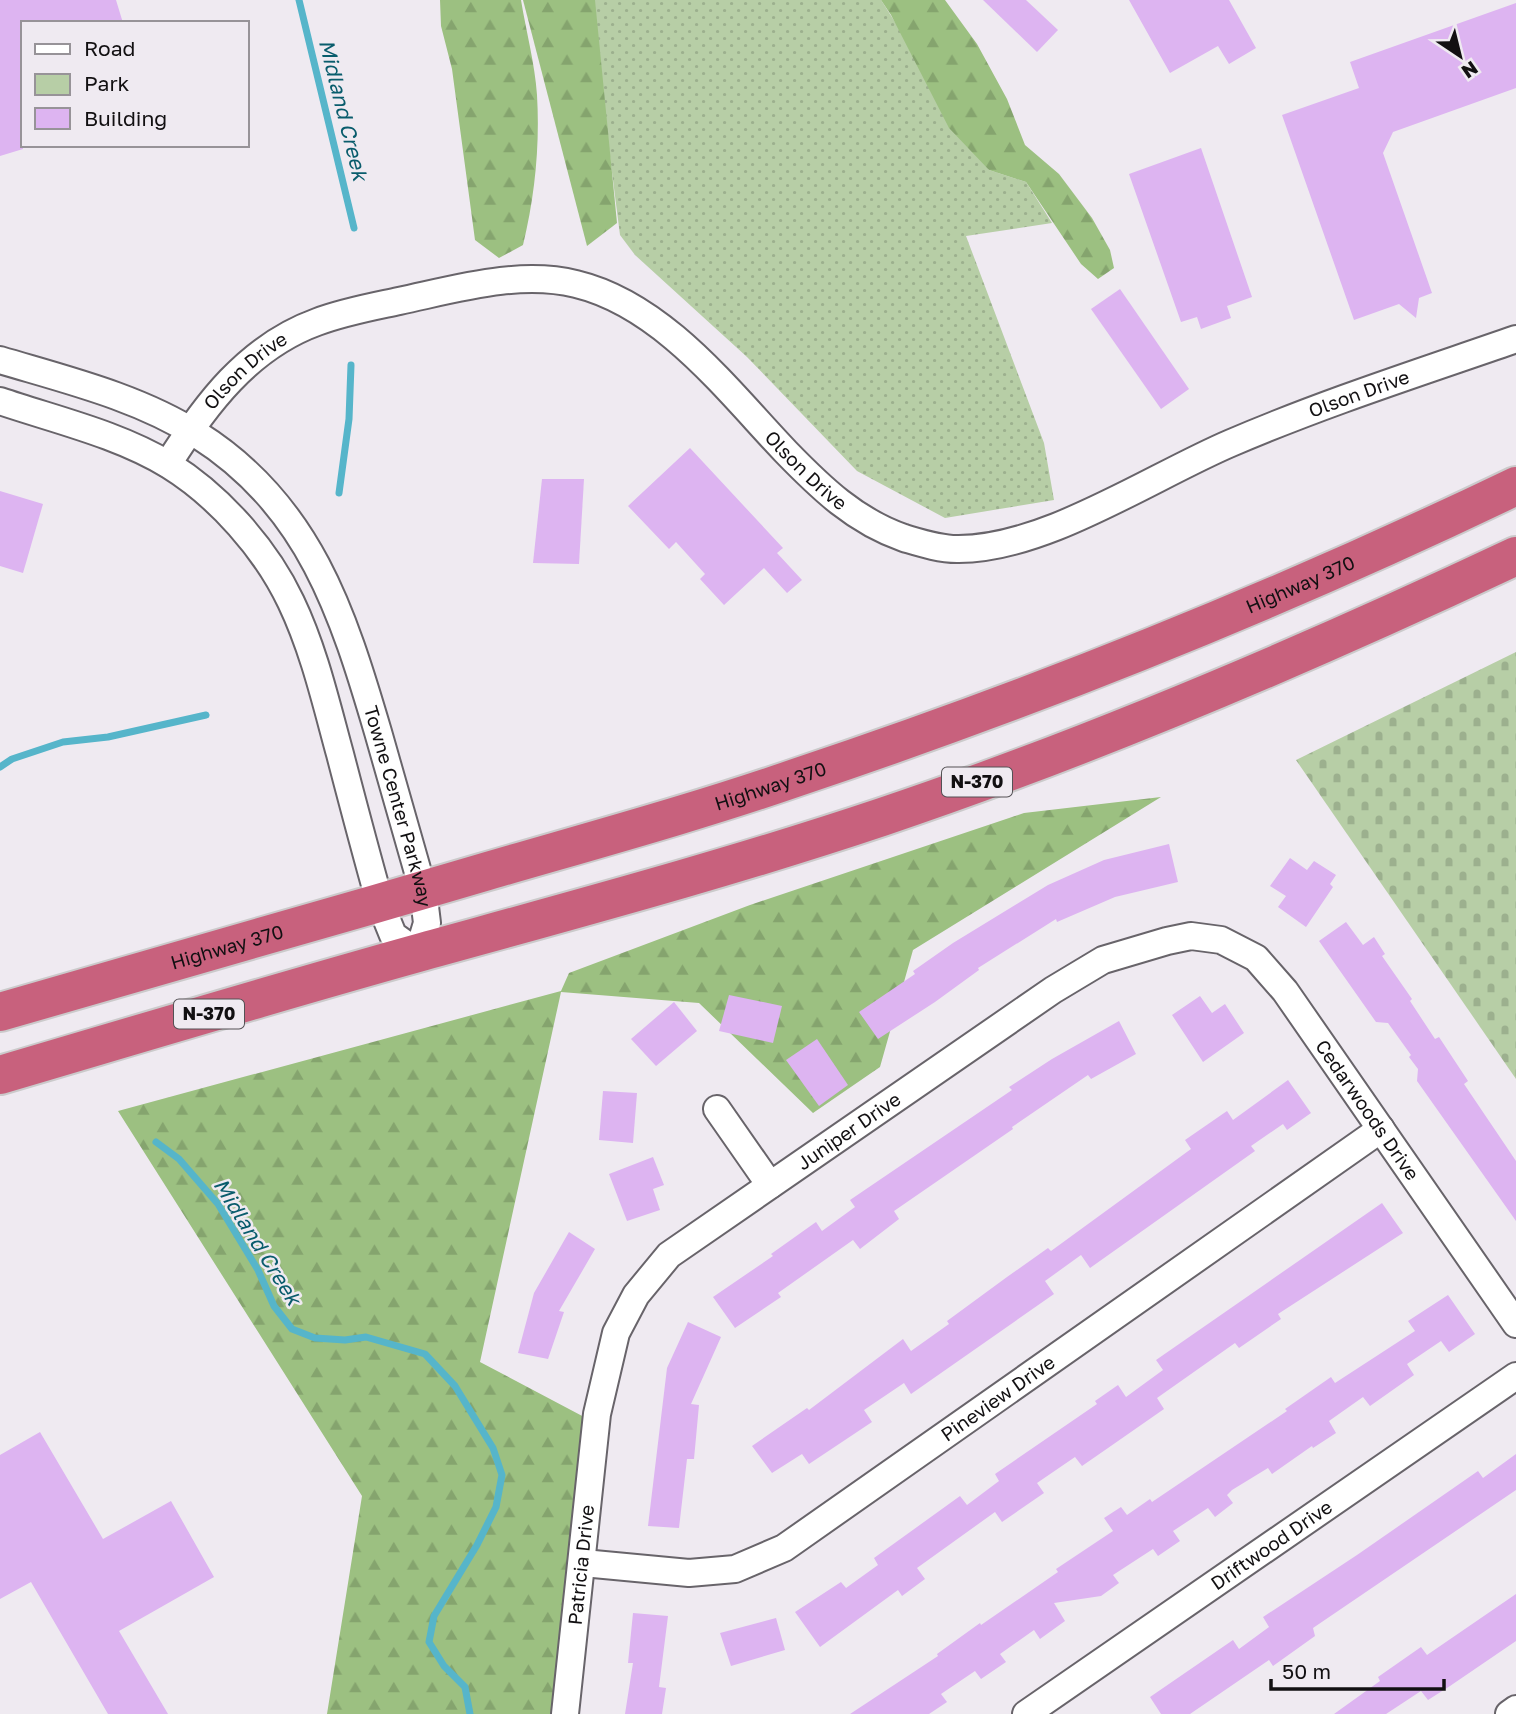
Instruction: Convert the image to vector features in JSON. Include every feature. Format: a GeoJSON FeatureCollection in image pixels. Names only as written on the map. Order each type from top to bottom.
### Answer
{"type":"FeatureCollection","features":[{"type":"Feature","properties":{"kind":"highway","name":"Highway 370"},"geometry":{"type":"LineString","coordinates":[[0,1012],[380,903],[796,778],[1050,687],[1309,580],[1516,486]]}},
{"type":"Feature","properties":{"kind":"highway","name":"N-370"},"geometry":{"type":"LineString","coordinates":[[0,1075],[418,953],[541,920],[882,817],[1140,720],[1287,659],[1516,556]]}},
{"type":"Feature","properties":{"kind":"street","name":"Olson Drive"},"geometry":{"type":"LineString","coordinates":[[168,464],[189,430],[220,390],[256,356],[291,333],[315,322],[354,310],[475,285],[518,280],[573,283],[602,292],[627,304],[669,332],[818,485],[864,521],[916,542],[955,549],[968,548],[1008,542],[1042,531],[1186,462],[1285,420],[1516,339]]}},
{"type":"Feature","properties":{"kind":"street","name":"Towne Center Parkway"},"geometry":{"type":"LineString","coordinates":[[0,360],[99,389],[189,430],[246,472],[291,521],[314,557],[329,588],[355,654],[423,890],[427,923],[418,953],[393,934],[380,903],[322,685],[290,600],[270,567],[213,499],[168,464],[104,435],[0,401]]}},
{"type":"Feature","properties":{"kind":"street","name":"Cedarwoods Drive"},"geometry":{"type":"LineString","coordinates":[[1191,936],[1221,940],[1256,958],[1285,990],[1516,1324]]}},
{"type":"Feature","properties":{"kind":"street","name":"Juniper Drive"},"geometry":{"type":"LineString","coordinates":[[597,1414],[616,1334],[636,1294],[669,1255],[1053,990],[1103,960],[1191,936]]}},
{"type":"Feature","properties":{"kind":"street"},"geometry":{"type":"LineString","coordinates":[[718,1109],[770,1185]]}},
{"type":"Feature","properties":{"kind":"street","name":"Pineview Drive"},"geometry":{"type":"LineString","coordinates":[[583,1563],[689,1573],[735,1569],[784,1548],[1381,1129]]}},
{"type":"Feature","properties":{"kind":"street","name":"Driftwood Drive"},"geometry":{"type":"LineString","coordinates":[[1026,1714],[1516,1376]]}},
{"type":"Feature","properties":{"kind":"street","name":"Patricia Drive"},"geometry":{"type":"LineString","coordinates":[[565,1714],[597,1414]]}},
{"type":"Feature","properties":{"kind":"street"},"geometry":{"type":"LineString","coordinates":[[1509,1714],[1516,1709]]}},
{"type":"Feature","properties":{"kind":"green space"},"geometry":{"type":"Polygon","coordinates":[[[440,0],[521,0],[537,95],[536,170],[523,245],[499,258],[475,240],[452,69],[441,26],[440,0]]]}},
{"type":"Feature","properties":{"kind":"green space"},"geometry":{"type":"Polygon","coordinates":[[[523,0],[595,0],[617,223],[587,246],[523,0]]]}},
{"type":"Feature","properties":{"kind":"green space"},"geometry":{"type":"Polygon","coordinates":[[[590,0],[881,0],[989,170],[1026,182],[1052,223],[966,236],[1044,443],[1054,500],[945,518],[857,471],[747,357],[635,255],[620,235],[590,0]]]}},
{"type":"Feature","properties":{"kind":"green space"},"geometry":{"type":"Polygon","coordinates":[[[881,0],[945,0],[977,44],[1007,99],[1025,145],[1059,174],[1092,218],[1110,250],[1114,268],[1098,279],[1081,264],[1026,182],[989,170],[949,128],[881,0]]]}},
{"type":"Feature","properties":{"kind":"green space"},"geometry":{"type":"Polygon","coordinates":[[[1516,652],[1516,1079],[1296,760],[1516,652]]]}},
{"type":"Feature","properties":{"kind":"green space"},"geometry":{"type":"Polygon","coordinates":[[[1161,797],[913,950],[880,1067],[813,1113],[699,1003],[561,992],[480,1362],[586,1418],[553,1714],[327,1714],[362,1496],[118,1111],[561,991],[569,973],[750,905],[1024,813],[1161,797]]]}},
{"type":"Feature","properties":{"kind":"building"},"geometry":{"type":"Polygon","coordinates":[[[0,0],[116,0],[122,21],[21,21],[23,149],[0,156],[0,0]]]}},
{"type":"Feature","properties":{"kind":"building"},"geometry":{"type":"Polygon","coordinates":[[[983,0],[1026,0],[1058,30],[1037,52],[983,0]]]}},
{"type":"Feature","properties":{"kind":"building"},"geometry":{"type":"Polygon","coordinates":[[[1129,0],[1229,0],[1256,48],[1229,64],[1218,46],[1170,73],[1129,0]]]}},
{"type":"Feature","properties":{"kind":"building"},"geometry":{"type":"Polygon","coordinates":[[[1516,3],[1516,88],[1393,132],[1383,153],[1432,293],[1419,298],[1416,318],[1399,304],[1354,320],[1282,115],[1359,88],[1350,62],[1516,3]]]}},
{"type":"Feature","properties":{"kind":"building"},"geometry":{"type":"Polygon","coordinates":[[[1201,148],[1252,297],[1227,306],[1231,318],[1201,329],[1197,317],[1181,322],[1129,174],[1201,148]]]}},
{"type":"Feature","properties":{"kind":"building"},"geometry":{"type":"Polygon","coordinates":[[[1120,289],[1189,389],[1161,409],[1091,309],[1120,289]]]}},
{"type":"Feature","properties":{"kind":"building"},"geometry":{"type":"Polygon","coordinates":[[[690,448],[783,548],[777,553],[802,580],[787,593],[764,568],[724,605],[700,579],[705,574],[676,542],[669,549],[628,506],[690,448]]]}},
{"type":"Feature","properties":{"kind":"building"},"geometry":{"type":"Polygon","coordinates":[[[542,479],[584,479],[579,564],[533,563],[542,479]]]}},
{"type":"Feature","properties":{"kind":"building"},"geometry":{"type":"Polygon","coordinates":[[[0,491],[43,504],[23,573],[0,566],[0,491]]]}},
{"type":"Feature","properties":{"kind":"building"},"geometry":{"type":"Polygon","coordinates":[[[1169,844],[1178,882],[1115,897],[1057,922],[1056,919],[978,968],[979,970],[935,1002],[878,1039],[859,1012],[915,974],[913,971],[953,943],[1048,885],[1104,860],[1169,844]]]}},
{"type":"Feature","properties":{"kind":"building"},"geometry":{"type":"Polygon","coordinates":[[[1290,858],[1307,870],[1314,861],[1336,875],[1330,884],[1333,887],[1306,927],[1278,907],[1286,896],[1270,886],[1290,858]]]}},
{"type":"Feature","properties":{"kind":"building"},"geometry":{"type":"Polygon","coordinates":[[[1346,922],[1363,945],[1374,937],[1385,954],[1382,956],[1412,999],[1410,1001],[1435,1039],[1439,1037],[1468,1081],[1464,1084],[1516,1161],[1516,1221],[1417,1081],[1418,1069],[1409,1057],[1411,1055],[1388,1023],[1376,1022],[1319,941],[1346,922]]]}},
{"type":"Feature","properties":{"kind":"building"},"geometry":{"type":"Polygon","coordinates":[[[729,995],[782,1006],[773,1043],[719,1031],[729,995]]]}},
{"type":"Feature","properties":{"kind":"building"},"geometry":{"type":"Polygon","coordinates":[[[1200,996],[1212,1013],[1225,1004],[1244,1033],[1203,1062],[1172,1015],[1200,996]]]}},
{"type":"Feature","properties":{"kind":"building"},"geometry":{"type":"Polygon","coordinates":[[[674,1002],[697,1031],[656,1066],[631,1039],[674,1002]]]}},
{"type":"Feature","properties":{"kind":"building"},"geometry":{"type":"Polygon","coordinates":[[[1119,1021],[1136,1054],[1091,1079],[1088,1075],[894,1211],[899,1219],[860,1249],[853,1240],[778,1293],[781,1297],[735,1328],[713,1297],[773,1256],[771,1254],[816,1222],[822,1231],[855,1207],[850,1200],[1012,1090],[1009,1087],[1119,1021]]]}},
{"type":"Feature","properties":{"kind":"building"},"geometry":{"type":"Polygon","coordinates":[[[817,1039],[848,1085],[819,1106],[786,1060],[817,1039]]]}},
{"type":"Feature","properties":{"kind":"building"},"geometry":{"type":"Polygon","coordinates":[[[1288,1080],[1311,1113],[1287,1130],[1283,1124],[1251,1146],[1255,1151],[1090,1268],[1081,1255],[1045,1281],[1054,1294],[911,1394],[904,1383],[864,1410],[872,1422],[809,1464],[802,1454],[772,1473],[752,1446],[807,1408],[809,1410],[903,1339],[911,1351],[1007,1277],[1048,1248],[1051,1251],[1191,1149],[1185,1140],[1227,1111],[1233,1120],[1288,1080]]]}},
{"type":"Feature","properties":{"kind":"building"},"geometry":{"type":"Polygon","coordinates":[[[603,1091],[637,1093],[633,1143],[599,1140],[603,1091]]]}},
{"type":"Feature","properties":{"kind":"building"},"geometry":{"type":"Polygon","coordinates":[[[653,1157],[664,1185],[653,1189],[660,1210],[627,1221],[609,1174],[653,1157]]]}},
{"type":"Feature","properties":{"kind":"building"},"geometry":{"type":"Polygon","coordinates":[[[1382,1203],[1403,1233],[1278,1314],[1281,1319],[1239,1348],[1235,1343],[1157,1398],[1164,1409],[1082,1466],[1075,1457],[1037,1483],[1044,1493],[1002,1522],[995,1512],[917,1568],[925,1579],[902,1596],[898,1590],[820,1647],[795,1612],[841,1582],[846,1588],[878,1565],[874,1558],[960,1496],[967,1505],[999,1481],[995,1474],[1097,1404],[1095,1401],[1118,1385],[1126,1397],[1163,1370],[1156,1360],[1382,1203]]]}},
{"type":"Feature","properties":{"kind":"building"},"geometry":{"type":"Polygon","coordinates":[[[569,1232],[595,1249],[559,1311],[564,1312],[548,1359],[518,1353],[534,1293],[569,1232]]]}},
{"type":"Feature","properties":{"kind":"building"},"geometry":{"type":"Polygon","coordinates":[[[1448,1295],[1475,1334],[1449,1352],[1441,1341],[1407,1364],[1414,1375],[1370,1406],[1363,1397],[1329,1421],[1336,1433],[1272,1474],[1268,1468],[1232,1490],[1227,1495],[1233,1503],[1215,1517],[1208,1508],[1173,1531],[1180,1541],[1158,1556],[1153,1549],[1113,1575],[1119,1583],[1101,1596],[1054,1603],[1065,1621],[1040,1639],[1034,1630],[1000,1654],[1006,1662],[981,1679],[975,1671],[941,1694],[947,1702],[929,1714],[850,1714],[938,1656],[937,1654],[980,1623],[981,1625],[1058,1572],[1056,1569],[1113,1531],[1104,1518],[1121,1507],[1127,1515],[1150,1499],[1152,1502],[1287,1411],[1285,1409],[1331,1377],[1335,1383],[1415,1331],[1408,1321],[1448,1295]]]}},
{"type":"Feature","properties":{"kind":"building"},"geometry":{"type":"Polygon","coordinates":[[[688,1322],[721,1337],[691,1404],[699,1405],[694,1459],[687,1459],[679,1528],[648,1526],[667,1368],[688,1322]]]}},
{"type":"Feature","properties":{"kind":"building"},"geometry":{"type":"Polygon","coordinates":[[[40,1432],[103,1539],[171,1501],[214,1577],[119,1631],[168,1714],[108,1714],[31,1582],[0,1599],[0,1455],[40,1432]]]}},
{"type":"Feature","properties":{"kind":"building"},"geometry":{"type":"Polygon","coordinates":[[[1516,1454],[1516,1490],[1313,1628],[1315,1636],[1273,1666],[1269,1660],[1190,1714],[1161,1714],[1150,1697],[1233,1640],[1239,1649],[1269,1627],[1263,1617],[1478,1471],[1483,1478],[1516,1454]]]}},
{"type":"Feature","properties":{"kind":"building"},"geometry":{"type":"Polygon","coordinates":[[[1516,1594],[1516,1641],[1450,1686],[1428,1700],[1421,1691],[1386,1714],[1334,1714],[1380,1681],[1378,1677],[1421,1647],[1427,1655],[1516,1594]]]}},
{"type":"Feature","properties":{"kind":"building"},"geometry":{"type":"Polygon","coordinates":[[[633,1613],[668,1616],[659,1687],[666,1688],[662,1714],[625,1714],[633,1663],[628,1663],[633,1613]]]}},
{"type":"Feature","properties":{"kind":"building"},"geometry":{"type":"Polygon","coordinates":[[[776,1618],[785,1650],[731,1666],[720,1633],[776,1618]]]}},
{"type":"Feature","properties":{"kind":"waterway","name":"Midland Creek"},"geometry":{"type":"LineString","coordinates":[[299,0],[354,228]]}},
{"type":"Feature","properties":{"kind":"waterway","name":"Midland Creek"},"geometry":{"type":"LineString","coordinates":[[339,493],[349,419],[351,365]]}},
{"type":"Feature","properties":{"kind":"waterway","name":"Midland Creek"},"geometry":{"type":"LineString","coordinates":[[0,767],[12,759],[63,742],[108,737],[206,715]]}},
{"type":"Feature","properties":{"kind":"waterway","name":"Midland Creek"},"geometry":{"type":"LineString","coordinates":[[156,1142],[179,1159],[218,1204],[258,1270],[274,1306],[292,1329],[315,1338],[345,1340],[366,1337],[425,1354],[455,1386],[493,1448],[502,1475],[496,1507],[477,1545],[434,1616],[429,1642],[444,1666],[465,1687],[470,1714]]}}]}
